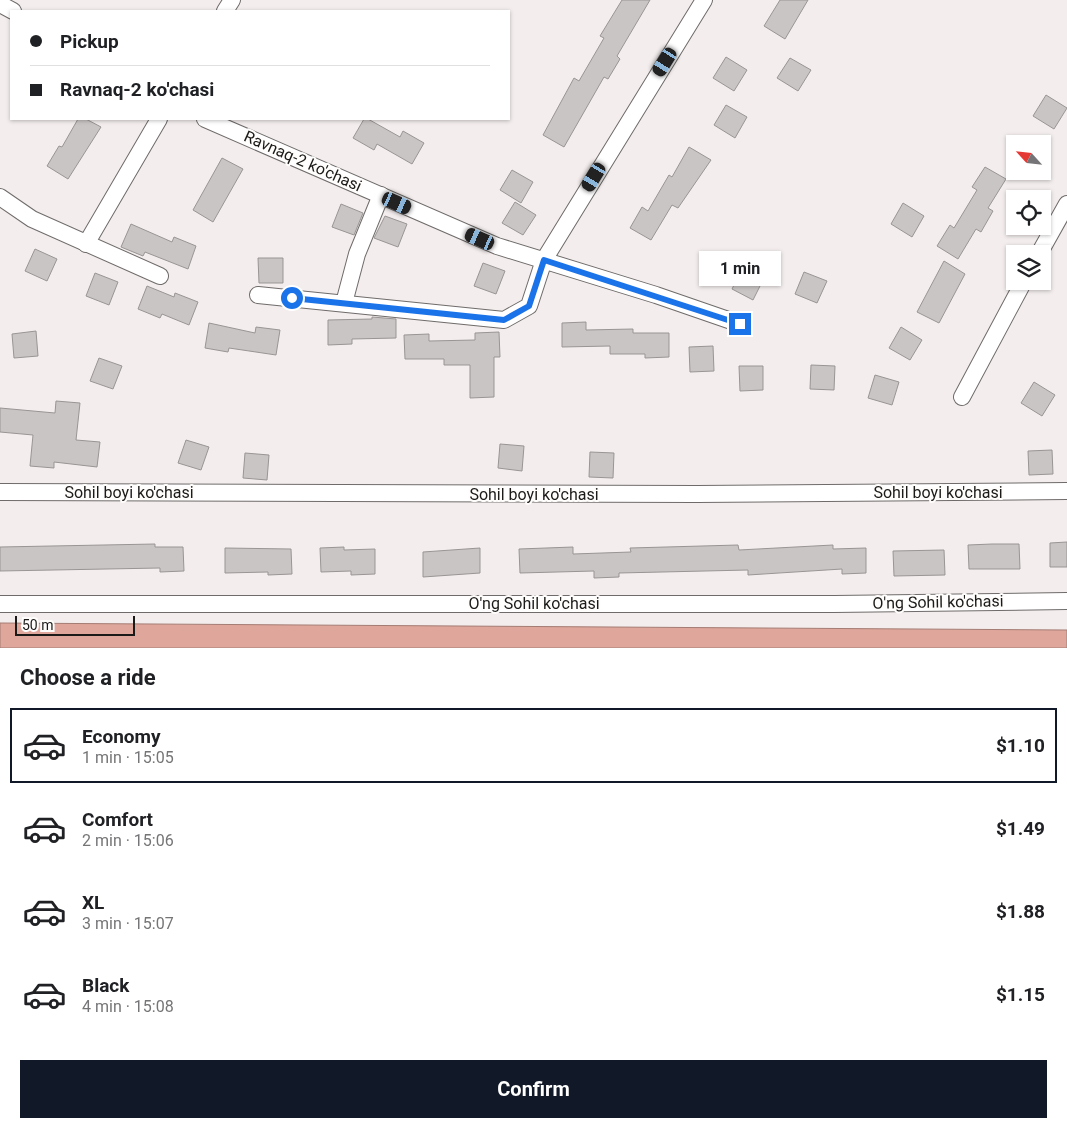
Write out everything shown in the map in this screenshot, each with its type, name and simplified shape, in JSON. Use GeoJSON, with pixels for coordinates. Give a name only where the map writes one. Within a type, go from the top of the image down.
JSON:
{"type":"FeatureCollection","features":[{"type":"Feature","properties":{"kind":"street"},"geometry":{"type":"LineString","coordinates":[[258,295],[504,320],[529,306],[544,260],[704,0]]}},
{"type":"Feature","properties":{"kind":"street"},"geometry":{"type":"LineString","coordinates":[[0,4],[11,10]]}},
{"type":"Feature","properties":{"kind":"street"},"geometry":{"type":"LineString","coordinates":[[86,244],[158,120]]}},
{"type":"Feature","properties":{"kind":"street","name":"Ravnaq-2 ko'chasi"},"geometry":{"type":"LineString","coordinates":[[207,120],[497,246],[740,324]]}},
{"type":"Feature","properties":{"kind":"street"},"geometry":{"type":"LineString","coordinates":[[344,303],[356,254],[381,196]]}},
{"type":"Feature","properties":{"kind":"street"},"geometry":{"type":"LineString","coordinates":[[0,197],[32,219],[160,276]]}},
{"type":"Feature","properties":{"kind":"street"},"geometry":{"type":"LineString","coordinates":[[1044,245],[1067,204]]}},
{"type":"Feature","properties":{"kind":"street"},"geometry":{"type":"LineString","coordinates":[[962,397],[1019,290]]}},
{"type":"Feature","properties":{"kind":"street","name":"Sohil boyi ko'chasi"},"geometry":{"type":"LineString","coordinates":[[0,492],[696,494],[1067,492]]}},
{"type":"Feature","properties":{"kind":"street","name":"O'ng Sohil ko'chasi"},"geometry":{"type":"LineString","coordinates":[[0,604],[834,604],[1067,601]]}},
{"type":"Feature","properties":{"kind":"shaded area"},"geometry":{"type":"Polygon","coordinates":[[[0,623],[1067,630],[1067,648],[0,648],[0,623]]]}},
{"type":"Feature","properties":{"kind":"building"},"geometry":{"type":"Polygon","coordinates":[[[622,0],[650,0],[617,56],[620,59],[608,79],[604,77],[564,147],[543,135],[574,78],[579,81],[604,38],[600,36],[622,0]]]}},
{"type":"Feature","properties":{"kind":"building"},"geometry":{"type":"Polygon","coordinates":[[[780,0],[808,0],[785,39],[764,26],[780,0]]]}},
{"type":"Feature","properties":{"kind":"building"},"geometry":{"type":"Polygon","coordinates":[[[726,57],[747,70],[734,91],[713,78],[726,57]]]}},
{"type":"Feature","properties":{"kind":"building"},"geometry":{"type":"Polygon","coordinates":[[[790,58],[811,70],[798,91],[777,78],[790,58]]]}},
{"type":"Feature","properties":{"kind":"building"},"geometry":{"type":"Polygon","coordinates":[[[1046,95],[1067,108],[1054,129],[1033,116],[1046,95]]]}},
{"type":"Feature","properties":{"kind":"building"},"geometry":{"type":"Polygon","coordinates":[[[726,105],[747,117],[735,138],[714,125],[726,105]]]}},
{"type":"Feature","properties":{"kind":"building"},"geometry":{"type":"Polygon","coordinates":[[[77,120],[88,120],[101,127],[68,179],[47,166],[59,146],[62,147],[77,120]]]}},
{"type":"Feature","properties":{"kind":"building"},"geometry":{"type":"Polygon","coordinates":[[[363,120],[370,120],[400,137],[403,131],[424,143],[412,164],[377,144],[374,150],[353,138],[363,120]]]}},
{"type":"Feature","properties":{"kind":"building"},"geometry":{"type":"Polygon","coordinates":[[[689,147],[711,160],[678,208],[672,205],[651,240],[630,228],[642,207],[648,211],[669,175],[672,177],[689,147]]]}},
{"type":"Feature","properties":{"kind":"building"},"geometry":{"type":"Polygon","coordinates":[[[222,158],[243,169],[213,222],[193,210],[222,158]]]}},
{"type":"Feature","properties":{"kind":"building"},"geometry":{"type":"Polygon","coordinates":[[[985,167],[1006,179],[988,208],[993,211],[981,232],[976,229],[958,259],[937,246],[950,225],[954,228],[977,190],[972,187],[985,167]]]}},
{"type":"Feature","properties":{"kind":"building"},"geometry":{"type":"Polygon","coordinates":[[[512,170],[533,182],[521,203],[500,190],[512,170]]]}},
{"type":"Feature","properties":{"kind":"building"},"geometry":{"type":"Polygon","coordinates":[[[515,202],[536,215],[523,235],[502,223],[515,202]]]}},
{"type":"Feature","properties":{"kind":"building"},"geometry":{"type":"Polygon","coordinates":[[[903,203],[924,216],[912,237],[891,224],[903,203]]]}},
{"type":"Feature","properties":{"kind":"building"},"geometry":{"type":"Polygon","coordinates":[[[341,204],[363,213],[354,235],[332,227],[341,204]]]}},
{"type":"Feature","properties":{"kind":"building"},"geometry":{"type":"Polygon","coordinates":[[[385,216],[407,224],[398,247],[374,238],[385,216]]]}},
{"type":"Feature","properties":{"kind":"building"},"geometry":{"type":"Polygon","coordinates":[[[131,224],[172,242],[174,237],[196,246],[188,269],[145,252],[143,256],[121,247],[131,224]]]}},
{"type":"Feature","properties":{"kind":"building"},"geometry":{"type":"Polygon","coordinates":[[[35,249],[57,259],[47,281],[25,271],[35,249]]]}},
{"type":"Feature","properties":{"kind":"building"},"geometry":{"type":"Polygon","coordinates":[[[258,258],[283,258],[283,283],[259,283],[258,258]]]}},
{"type":"Feature","properties":{"kind":"building"},"geometry":{"type":"Polygon","coordinates":[[[944,261],[965,274],[939,323],[917,312],[944,261]]]}},
{"type":"Feature","properties":{"kind":"building"},"geometry":{"type":"Polygon","coordinates":[[[483,263],[505,271],[496,294],[474,286],[483,263]]]}},
{"type":"Feature","properties":{"kind":"building"},"geometry":{"type":"Polygon","coordinates":[[[743,267],[764,278],[753,300],[732,289],[743,267]]]}},
{"type":"Feature","properties":{"kind":"building"},"geometry":{"type":"Polygon","coordinates":[[[804,272],[827,281],[817,303],[795,294],[804,272]]]}},
{"type":"Feature","properties":{"kind":"building"},"geometry":{"type":"Polygon","coordinates":[[[95,273],[118,282],[109,305],[86,296],[95,273]]]}},
{"type":"Feature","properties":{"kind":"building"},"geometry":{"type":"Polygon","coordinates":[[[147,286],[174,297],[175,293],[198,302],[189,325],[162,314],[160,318],[138,309],[147,286]]]}},
{"type":"Feature","properties":{"kind":"building"},"geometry":{"type":"Polygon","coordinates":[[[372,317],[396,319],[396,338],[352,339],[352,344],[328,345],[328,320],[372,319],[372,317]]]}},
{"type":"Feature","properties":{"kind":"building"},"geometry":{"type":"Polygon","coordinates":[[[586,322],[586,330],[633,329],[633,333],[669,333],[669,357],[645,358],[645,354],[610,354],[610,346],[562,347],[562,323],[586,322]]]}},
{"type":"Feature","properties":{"kind":"building"},"geometry":{"type":"Polygon","coordinates":[[[209,323],[255,333],[256,327],[280,330],[276,355],[229,348],[228,352],[205,348],[209,323]]]}},
{"type":"Feature","properties":{"kind":"building"},"geometry":{"type":"Polygon","coordinates":[[[901,327],[922,340],[910,360],[889,348],[901,327]]]}},
{"type":"Feature","properties":{"kind":"building"},"geometry":{"type":"Polygon","coordinates":[[[36,331],[38,356],[14,358],[12,334],[36,331]]]}},
{"type":"Feature","properties":{"kind":"building"},"geometry":{"type":"Polygon","coordinates":[[[499,332],[500,357],[494,357],[494,397],[470,398],[470,365],[444,365],[444,359],[405,359],[404,335],[429,334],[429,341],[475,340],[475,333],[499,332]]]}},
{"type":"Feature","properties":{"kind":"building"},"geometry":{"type":"Polygon","coordinates":[[[713,346],[714,371],[690,372],[689,347],[713,346]]]}},
{"type":"Feature","properties":{"kind":"building"},"geometry":{"type":"Polygon","coordinates":[[[99,358],[122,366],[113,389],[90,381],[99,358]]]}},
{"type":"Feature","properties":{"kind":"building"},"geometry":{"type":"Polygon","coordinates":[[[811,365],[835,366],[834,390],[810,389],[811,365]]]}},
{"type":"Feature","properties":{"kind":"building"},"geometry":{"type":"Polygon","coordinates":[[[739,366],[763,366],[763,390],[740,391],[739,366]]]}},
{"type":"Feature","properties":{"kind":"building"},"geometry":{"type":"Polygon","coordinates":[[[875,375],[899,382],[892,405],[868,398],[875,375]]]}},
{"type":"Feature","properties":{"kind":"building"},"geometry":{"type":"Polygon","coordinates":[[[1034,382],[1055,395],[1042,416],[1021,403],[1034,382]]]}},
{"type":"Feature","properties":{"kind":"building"},"geometry":{"type":"Polygon","coordinates":[[[56,401],[80,403],[76,440],[100,442],[97,467],[54,462],[54,468],[30,466],[33,435],[0,432],[0,408],[55,413],[56,401]]]}},
{"type":"Feature","properties":{"kind":"building"},"geometry":{"type":"Polygon","coordinates":[[[186,440],[209,447],[201,470],[178,463],[186,440]]]}},
{"type":"Feature","properties":{"kind":"building"},"geometry":{"type":"Polygon","coordinates":[[[500,444],[524,446],[522,471],[498,468],[500,444]]]}},
{"type":"Feature","properties":{"kind":"building"},"geometry":{"type":"Polygon","coordinates":[[[1052,450],[1053,474],[1029,475],[1028,451],[1052,450]]]}},
{"type":"Feature","properties":{"kind":"building"},"geometry":{"type":"Polygon","coordinates":[[[590,452],[614,453],[613,478],[589,477],[590,452]]]}},
{"type":"Feature","properties":{"kind":"building"},"geometry":{"type":"Polygon","coordinates":[[[245,453],[269,455],[267,480],[243,478],[245,453]]]}},
{"type":"Feature","properties":{"kind":"building"},"geometry":{"type":"Polygon","coordinates":[[[1067,542],[1067,567],[1050,567],[1050,543],[1067,542]]]}},
{"type":"Feature","properties":{"kind":"building"},"geometry":{"type":"Polygon","coordinates":[[[155,544],[155,547],[183,547],[184,571],[160,572],[160,568],[0,571],[0,547],[155,544]]]}},
{"type":"Feature","properties":{"kind":"building"},"geometry":{"type":"Polygon","coordinates":[[[1019,544],[1020,569],[969,569],[968,545],[1019,544]]]}},
{"type":"Feature","properties":{"kind":"building"},"geometry":{"type":"Polygon","coordinates":[[[738,545],[739,550],[833,545],[833,549],[866,548],[866,573],[842,574],[842,569],[748,575],[748,570],[619,573],[619,577],[594,578],[594,571],[520,573],[519,549],[573,547],[573,554],[631,552],[630,548],[738,545]]]}},
{"type":"Feature","properties":{"kind":"building"},"geometry":{"type":"Polygon","coordinates":[[[344,547],[344,550],[375,549],[375,574],[351,575],[351,571],[321,572],[320,548],[344,547]]]}},
{"type":"Feature","properties":{"kind":"building"},"geometry":{"type":"Polygon","coordinates":[[[225,548],[291,549],[292,574],[268,575],[268,572],[225,573],[225,548]]]}},
{"type":"Feature","properties":{"kind":"building"},"geometry":{"type":"Polygon","coordinates":[[[480,548],[480,573],[423,577],[423,552],[480,548]]]}},
{"type":"Feature","properties":{"kind":"building"},"geometry":{"type":"Polygon","coordinates":[[[944,550],[945,575],[894,576],[893,551],[944,550]]]}},
{"type":"Feature","properties":{"kind":"route"},"geometry":{"type":"LineString","coordinates":[[292,298],[504,320],[529,306],[544,260],[740,324]]}}]}
